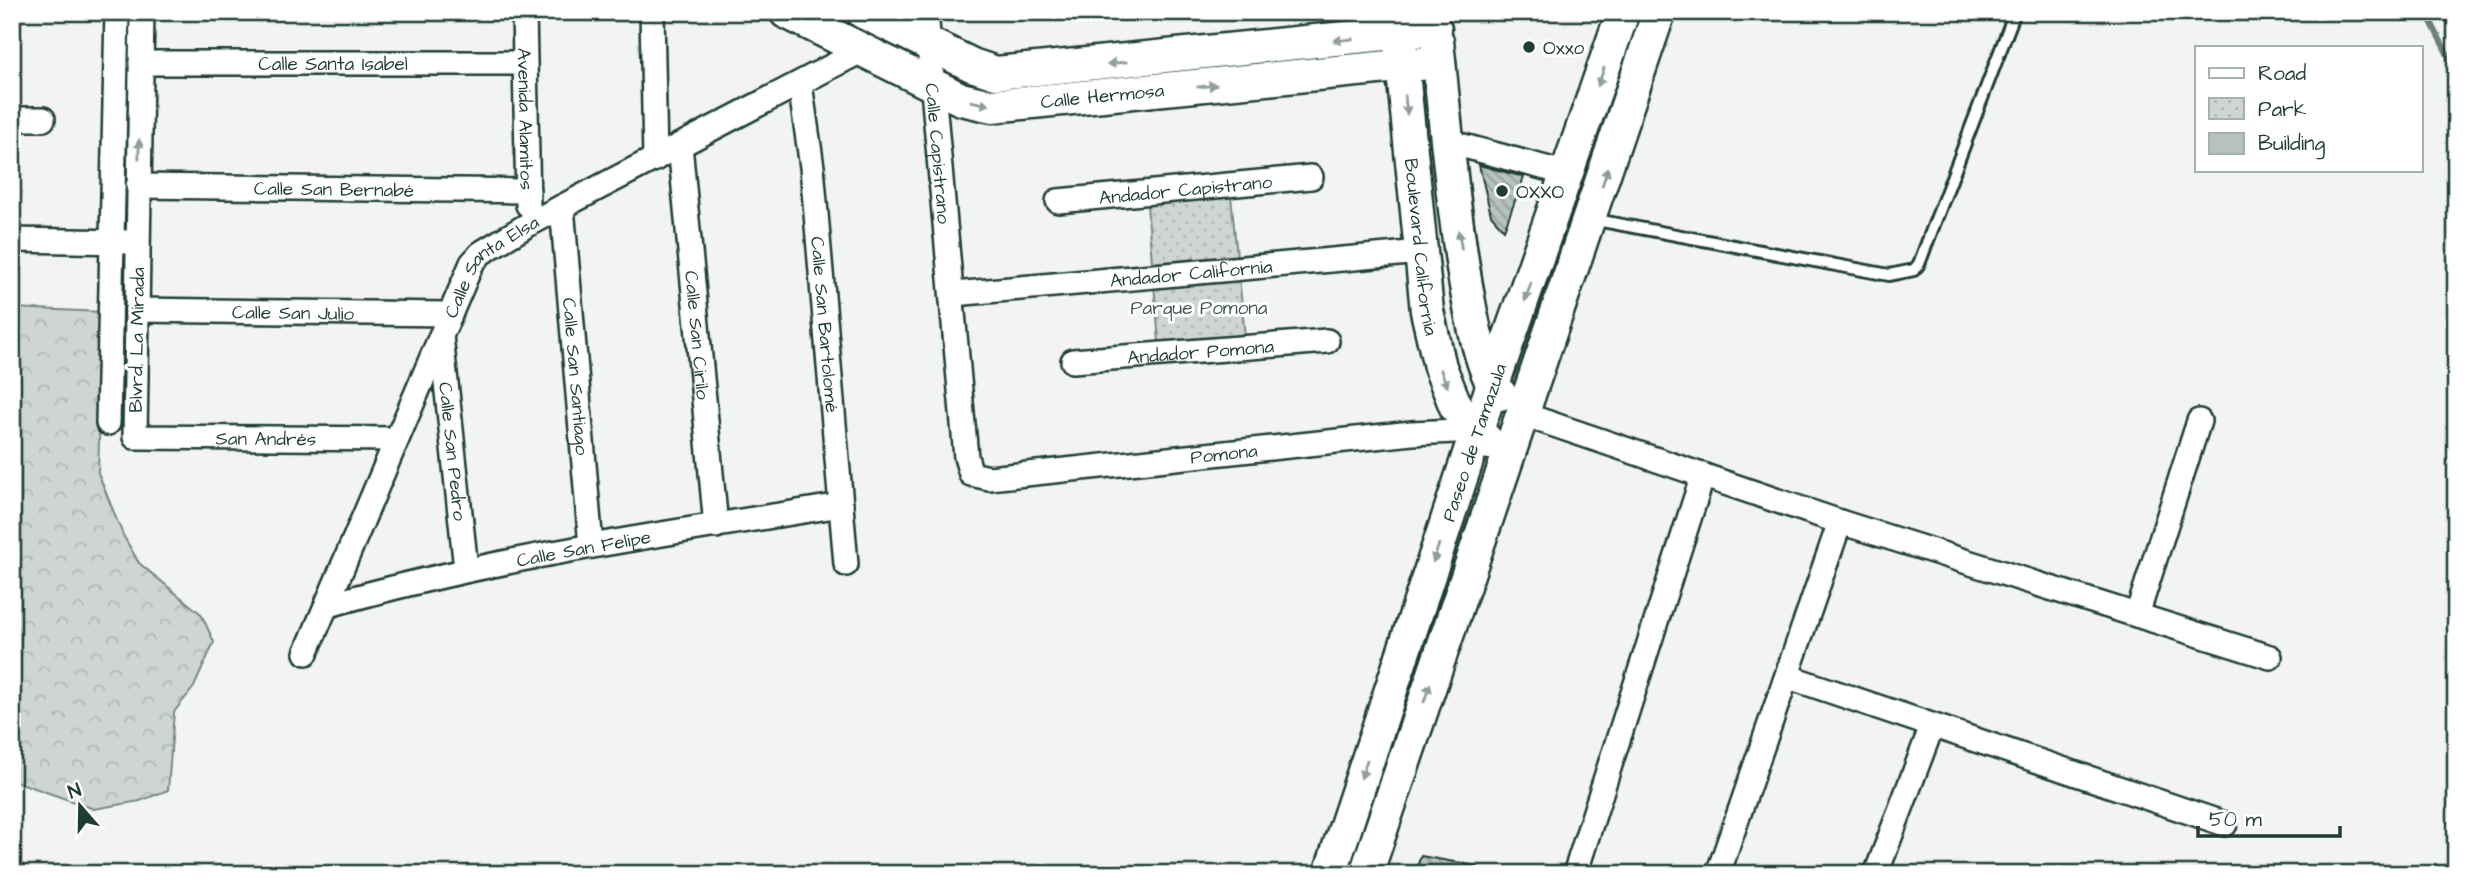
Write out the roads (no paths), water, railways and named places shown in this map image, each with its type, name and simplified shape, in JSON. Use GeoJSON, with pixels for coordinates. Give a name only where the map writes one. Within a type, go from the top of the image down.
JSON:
{"type":"FeatureCollection","features":[{"type":"Feature","properties":{"kind":"street","name":"Blvrd. La Mirada"},"geometry":{"type":"LineString","coordinates":[[108,423],[117,12]]}},
{"type":"Feature","properties":{"kind":"street","name":"Blvrd. La Mirada"},"geometry":{"type":"LineString","coordinates":[[135,437],[142,12]]}},
{"type":"Feature","properties":{"kind":"street","name":"Avenida Alamitos"},"geometry":{"type":"LineString","coordinates":[[524,12],[529,225]]}},
{"type":"Feature","properties":{"kind":"street"},"geometry":{"type":"LineString","coordinates":[[652,12],[655,159]]}},
{"type":"Feature","properties":{"kind":"street","name":"Calle Hermosa"},"geometry":{"type":"LineString","coordinates":[[786,12],[935,88],[961,99],[992,106],[1439,62]]}},
{"type":"Feature","properties":{"kind":"street","name":"Calle Hermosa"},"geometry":{"type":"LineString","coordinates":[[863,12],[972,65],[996,72],[1021,72],[1398,23],[1435,21]]}},
{"type":"Feature","properties":{"kind":"street","name":"Calle Capistrano"},"geometry":{"type":"LineString","coordinates":[[926,12],[954,293],[966,457],[971,474]]}},
{"type":"Feature","properties":{"kind":"street","name":"Paseo de Tamazula"},"geometry":{"type":"LineString","coordinates":[[1330,874],[1477,430],[1623,12]]}},
{"type":"Feature","properties":{"kind":"street","name":"Paseo de Tamazula"},"geometry":{"type":"LineString","coordinates":[[1366,874],[1504,460],[1591,219],[1660,12]]}},
{"type":"Feature","properties":{"kind":"street","name":"Boulevard California"},"geometry":{"type":"LineString","coordinates":[[1435,21],[1456,215],[1478,345],[1493,388],[1521,414]]}},
{"type":"Feature","properties":{"kind":"street","name":"Boulevard California"},"geometry":{"type":"LineString","coordinates":[[1398,23],[1427,311],[1440,367],[1456,407],[1504,460]]}},
{"type":"Feature","properties":{"kind":"street","name":"Calle Santa Elsa"},"geometry":{"type":"LineString","coordinates":[[306,653],[329,605],[444,323],[472,263],[481,253],[562,207],[861,51]]}},
{"type":"Feature","properties":{"kind":"street","name":"Calle Santa Isabel"},"geometry":{"type":"LineString","coordinates":[[141,63],[524,63]]}},
{"type":"Feature","properties":{"kind":"street","name":"Calle San Bartolomé"},"geometry":{"type":"LineString","coordinates":[[800,84],[812,167],[846,564]]}},
{"type":"Feature","properties":{"kind":"street"},"geometry":{"type":"LineString","coordinates":[[12,120],[43,120]]}},
{"type":"Feature","properties":{"kind":"street"},"geometry":{"type":"LineString","coordinates":[[1449,142],[1568,174]]}},
{"type":"Feature","properties":{"kind":"street","name":"Calle San Cirilo"},"geometry":{"type":"LineString","coordinates":[[680,145],[716,526]]}},
{"type":"Feature","properties":{"kind":"street","name":"Andador Capistrano"},"geometry":{"type":"LineString","coordinates":[[1059,201],[1311,177]]}},
{"type":"Feature","properties":{"kind":"street","name":"Calle San Bernabé"},"geometry":{"type":"LineString","coordinates":[[138,186],[528,191]]}},
{"type":"Feature","properties":{"kind":"street","name":"Calle San Santiago"},"geometry":{"type":"LineString","coordinates":[[562,207],[591,546]]}},
{"type":"Feature","properties":{"kind":"street"},"geometry":{"type":"LineString","coordinates":[[12,240],[138,242]]}},
{"type":"Feature","properties":{"kind":"street","name":"Andador California"},"geometry":{"type":"LineString","coordinates":[[954,293],[1064,286],[1421,252]]}},
{"type":"Feature","properties":{"kind":"street","name":"Calle San Julio"},"geometry":{"type":"LineString","coordinates":[[137,310],[444,323]]}},
{"type":"Feature","properties":{"kind":"street","name":"Calle San Pedro"},"geometry":{"type":"LineString","coordinates":[[444,323],[466,569]]}},
{"type":"Feature","properties":{"kind":"street","name":"Andador Pomona"},"geometry":{"type":"LineString","coordinates":[[1073,361],[1327,341]]}},
{"type":"Feature","properties":{"kind":"street"},"geometry":{"type":"LineString","coordinates":[[1521,414],[1840,522],[2270,657]]}},
{"type":"Feature","properties":{"kind":"street"},"geometry":{"type":"LineString","coordinates":[[2137,615],[2199,421]]}},
{"type":"Feature","properties":{"kind":"street","name":"Pomona"},"geometry":{"type":"LineString","coordinates":[[971,474],[989,478],[1412,433],[1477,430]]}},
{"type":"Feature","properties":{"kind":"street","name":"San Andrés"},"geometry":{"type":"LineString","coordinates":[[135,437],[397,439]]}},
{"type":"Feature","properties":{"kind":"street"},"geometry":{"type":"LineString","coordinates":[[1575,874],[1703,475]]}},
{"type":"Feature","properties":{"kind":"street","name":"Calle San Felipe"},"geometry":{"type":"LineString","coordinates":[[329,605],[466,569],[841,505]]}},
{"type":"Feature","properties":{"kind":"street"},"geometry":{"type":"LineString","coordinates":[[1718,874],[1840,522]]}},
{"type":"Feature","properties":{"kind":"street"},"geometry":{"type":"LineString","coordinates":[[1788,677],[2225,824]]}},
{"type":"Feature","properties":{"kind":"street"},"geometry":{"type":"LineString","coordinates":[[1876,874],[1933,726]]}},
{"type":"Feature","properties":{"kind":"lane"},"geometry":{"type":"LineString","coordinates":[[1591,219],[1889,275],[1914,271],[1919,264],[2015,12]]}},
{"type":"Feature","properties":{"kind":"waterway"},"geometry":{"type":"LineString","coordinates":[[2426,12],[2456,71]]}},
{"type":"Feature","properties":{"kind":"place","name":"Oxxo"},"geometry":{"type":"Point","coordinates":[1529,47]}},
{"type":"Feature","properties":{"kind":"place","name":"OXXO"},"geometry":{"type":"Point","coordinates":[1502,191]}},
{"type":"Feature","properties":{"kind":"park label","name":"Parque Pomona"},"geometry":{"type":"Point","coordinates":[1199,307]}}]}
